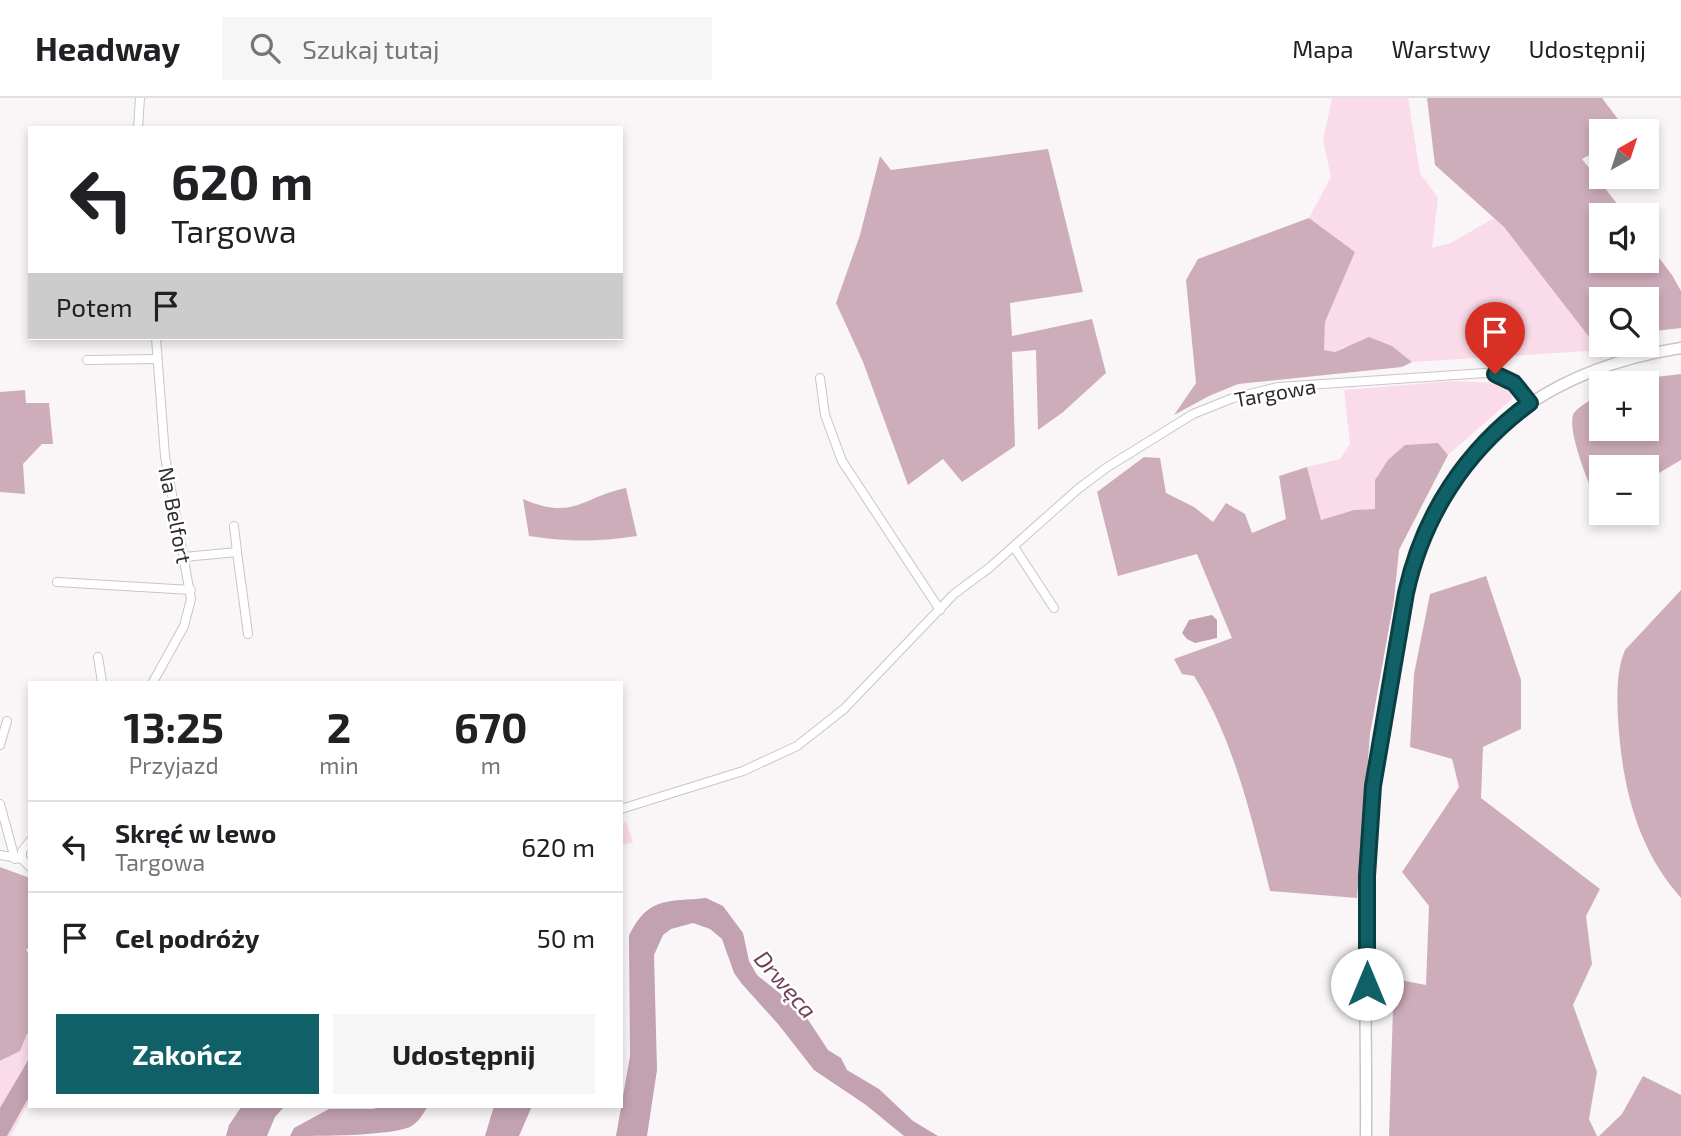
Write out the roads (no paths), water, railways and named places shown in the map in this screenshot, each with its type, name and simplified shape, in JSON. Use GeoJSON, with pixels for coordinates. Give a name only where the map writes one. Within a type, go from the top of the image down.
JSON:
{"type":"FeatureCollection","features":[{"type":"Feature","properties":{"kind":"main road"},"geometry":{"type":"LineString","coordinates":[[1366,1136],[1367,876],[1370,823],[1378,752],[1409,577],[1429,523],[1460,471],[1482,444],[1530,403],[1597,368],[1638,356],[1681,348]]}},
{"type":"Feature","properties":{"kind":"street"},"geometry":{"type":"LineString","coordinates":[[138,126],[140,98]]}},
{"type":"Feature","properties":{"kind":"street","name":"Na Belfort"},"geometry":{"type":"LineString","coordinates":[[154,681],[184,626],[190,607],[191,590],[165,456],[156,340]]}},
{"type":"Feature","properties":{"kind":"street"},"geometry":{"type":"LineString","coordinates":[[87,360],[157,359]]}},
{"type":"Feature","properties":{"kind":"street","name":"Targowa"},"geometry":{"type":"LineString","coordinates":[[623,809],[763,763],[797,746],[844,709],[954,594],[1014,547],[1106,468],[1193,414],[1233,398],[1289,386],[1485,373],[1506,378],[1514,383],[1530,403]]}},
{"type":"Feature","properties":{"kind":"street"},"geometry":{"type":"LineString","coordinates":[[820,378],[825,415],[842,461],[940,610]]}},
{"type":"Feature","properties":{"kind":"street"},"geometry":{"type":"LineString","coordinates":[[234,526],[248,634]]}},
{"type":"Feature","properties":{"kind":"street"},"geometry":{"type":"LineString","coordinates":[[1014,547],[1054,608]]}},
{"type":"Feature","properties":{"kind":"street"},"geometry":{"type":"LineString","coordinates":[[184,557],[237,552]]}},
{"type":"Feature","properties":{"kind":"street"},"geometry":{"type":"LineString","coordinates":[[57,582],[191,590]]}},
{"type":"Feature","properties":{"kind":"street"},"geometry":{"type":"LineString","coordinates":[[98,657],[102,681]]}},
{"type":"Feature","properties":{"kind":"street"},"geometry":{"type":"LineString","coordinates":[[0,745],[7,721]]}},
{"type":"Feature","properties":{"kind":"street"},"geometry":{"type":"LineString","coordinates":[[0,804],[18,859]]}},
{"type":"Feature","properties":{"kind":"street"},"geometry":{"type":"LineString","coordinates":[[18,859],[28,844]]}},
{"type":"Feature","properties":{"kind":"street"},"geometry":{"type":"LineString","coordinates":[[0,855],[18,859],[28,866]]}},
{"type":"Feature","properties":{"kind":"water label","name":"Drwęca"},"geometry":{"type":"Point","coordinates":[786,984]}}]}
